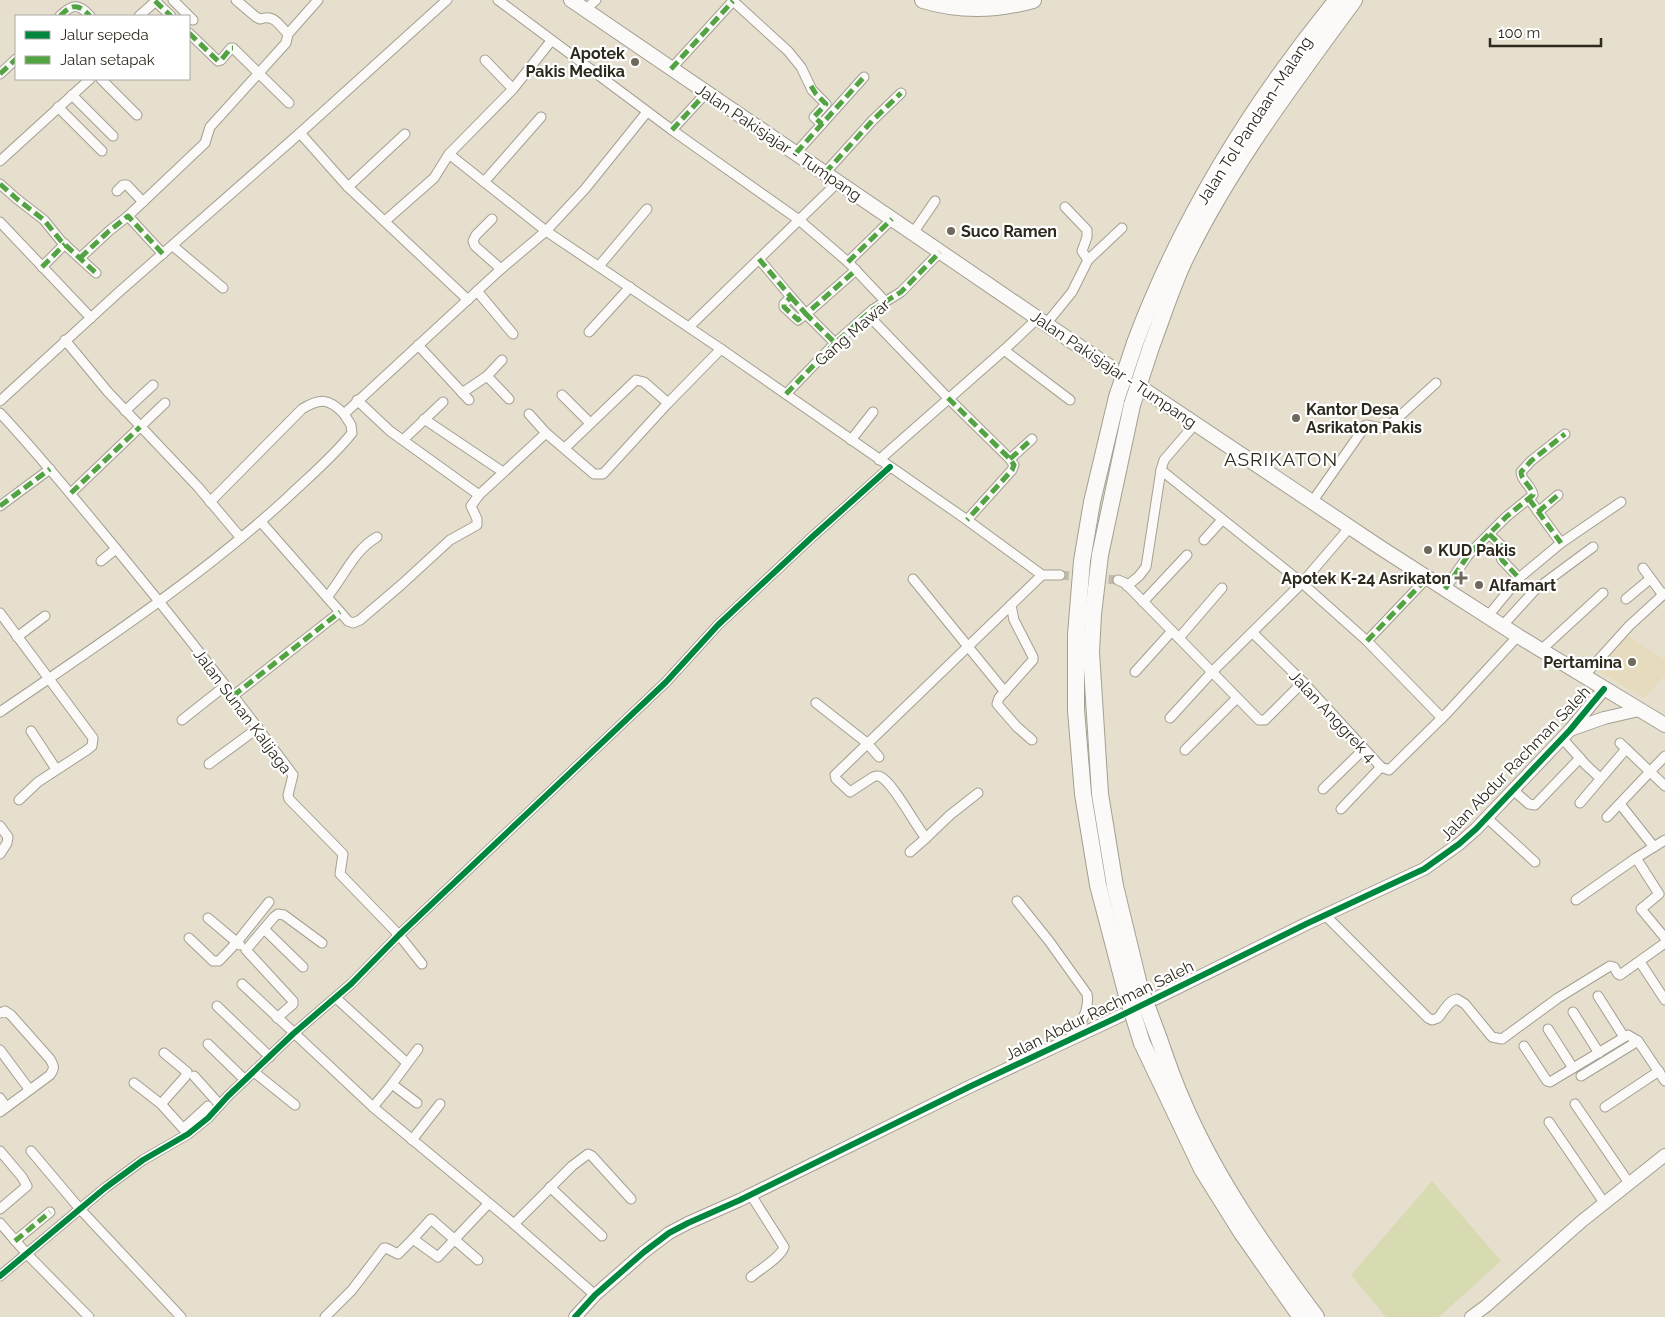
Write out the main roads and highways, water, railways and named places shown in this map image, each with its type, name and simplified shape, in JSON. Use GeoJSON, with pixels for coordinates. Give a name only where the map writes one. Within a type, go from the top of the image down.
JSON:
{"type":"FeatureCollection","features":[{"type":"Feature","properties":{"kind":"highway"},"geometry":{"type":"LineString","coordinates":[[923,0],[941,6],[989,8],[1033,0]]}},
{"type":"Feature","properties":{"kind":"highway"},"geometry":{"type":"LineString","coordinates":[[1318,22],[1329,0]]}},
{"type":"Feature","properties":{"kind":"highway","name":"Jalan Tol Pandaan–Malang"},"geometry":{"type":"LineString","coordinates":[[1301,1317],[1242,1233],[1202,1168],[1142,1043],[1100,794],[1091,652],[1093,614],[1100,555],[1132,405],[1143,344],[1146,314],[1196,206],[1230,150],[1296,51],[1337,0]]}},
{"type":"Feature","properties":{"kind":"highway","name":"Jalan Tol Pandaan–Malang"},"geometry":{"type":"LineString","coordinates":[[1316,1317],[1250,1225],[1212,1160],[1182,1100],[1159,1039],[1133,989],[1096,876],[1083,794],[1076,710],[1076,635],[1082,561],[1092,502],[1116,397],[1183,262],[1223,188],[1244,153],[1354,0]]}},
{"type":"Feature","properties":{"kind":"main road","name":"Jalan Pakisjajar - Tumpang"},"geometry":{"type":"LineString","coordinates":[[571,0],[940,252],[1312,502],[1518,636],[1665,725]]}},
{"type":"Feature","properties":{"kind":"tunnel"},"geometry":{"type":"LineString","coordinates":[[1060,575],[1082,577]]}},
{"type":"Feature","properties":{"kind":"tunnel"},"geometry":{"type":"LineString","coordinates":[[1095,578],[1118,580]]}},
{"type":"Feature","properties":{"kind":"place","name":"Apotek Pakis Medika"},"geometry":{"type":"Point","coordinates":[635,62]}},
{"type":"Feature","properties":{"kind":"place","name":"Suco Ramen"},"geometry":{"type":"Point","coordinates":[951,231]}},
{"type":"Feature","properties":{"kind":"place","name":"Kantor Desa Asrikaton Pakis"},"geometry":{"type":"Point","coordinates":[1296,418]}},
{"type":"Feature","properties":{"kind":"place","name":"KUD Pakis"},"geometry":{"type":"Point","coordinates":[1428,550]}},
{"type":"Feature","properties":{"kind":"place","name":"Apotek K-24 Asrikaton"},"geometry":{"type":"Point","coordinates":[1461,578]}},
{"type":"Feature","properties":{"kind":"place","name":"Alfamart"},"geometry":{"type":"Point","coordinates":[1479,585]}},
{"type":"Feature","properties":{"kind":"place","name":"Pertamina"},"geometry":{"type":"Point","coordinates":[1632,662]}},
{"type":"Feature","properties":{"kind":"district","name":"ASRIKATON"},"geometry":{"type":"Point","coordinates":[1281,459]}}]}
